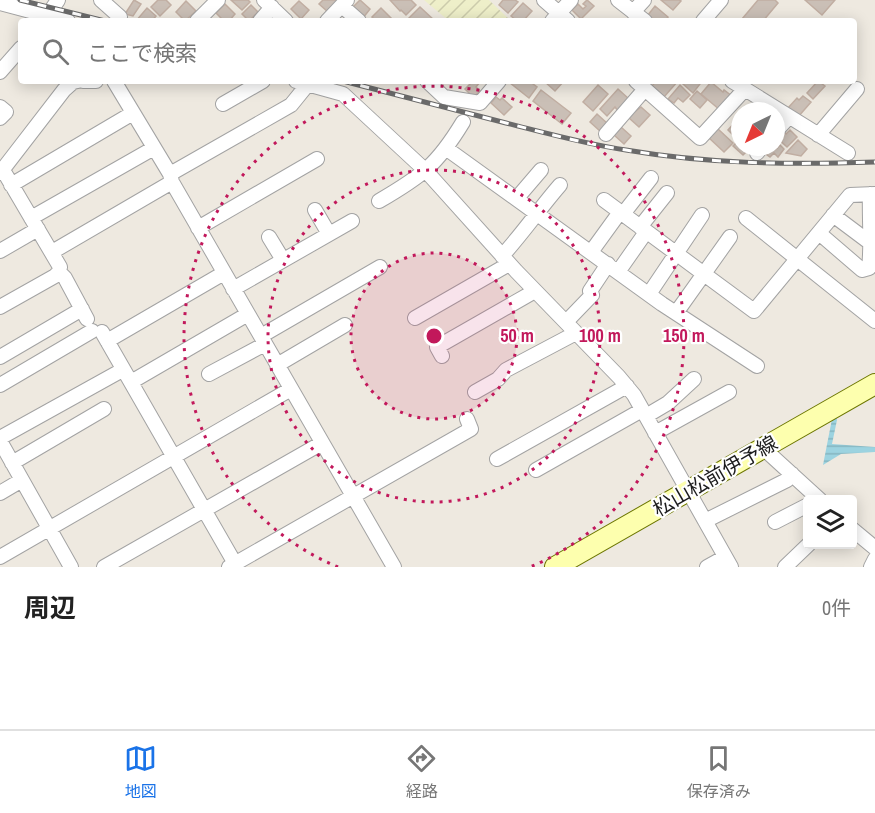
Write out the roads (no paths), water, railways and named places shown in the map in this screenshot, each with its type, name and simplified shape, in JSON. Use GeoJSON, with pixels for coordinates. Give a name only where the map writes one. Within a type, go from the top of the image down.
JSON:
{"type":"FeatureCollection","features":[{"type":"Feature","properties":{"kind":"main road","name":"松山松前伊予線"},"geometry":{"type":"LineString","coordinates":[[555,567],[875,384]]}},
{"type":"Feature","properties":{"kind":"street"},"geometry":{"type":"LineString","coordinates":[[101,0],[120,17]]}},
{"type":"Feature","properties":{"kind":"street"},"geometry":{"type":"LineString","coordinates":[[200,18],[218,0]]}},
{"type":"Feature","properties":{"kind":"street"},"geometry":{"type":"LineString","coordinates":[[544,0],[560,18],[571,0]]}},
{"type":"Feature","properties":{"kind":"street"},"geometry":{"type":"LineString","coordinates":[[618,0],[641,18]]}},
{"type":"Feature","properties":{"kind":"street"},"geometry":{"type":"LineString","coordinates":[[633,12],[644,0]]}},
{"type":"Feature","properties":{"kind":"street"},"geometry":{"type":"LineString","coordinates":[[706,18],[721,0]]}},
{"type":"Feature","properties":{"kind":"street"},"geometry":{"type":"LineString","coordinates":[[0,3],[46,18],[54,1]]}},
{"type":"Feature","properties":{"kind":"street"},"geometry":{"type":"LineString","coordinates":[[330,18],[345,2],[357,18]]}},
{"type":"Feature","properties":{"kind":"street"},"geometry":{"type":"LineString","coordinates":[[261,18],[268,4],[283,18]]}},
{"type":"Feature","properties":{"kind":"street"},"geometry":{"type":"LineString","coordinates":[[0,72],[18,51]]}},
{"type":"Feature","properties":{"kind":"street"},"geometry":{"type":"LineString","coordinates":[[71,84],[1,172],[12,185],[52,252],[60,267],[59,272],[130,382],[204,510],[233,566],[471,429],[467,419]]}},
{"type":"Feature","properties":{"kind":"street"},"geometry":{"type":"LineString","coordinates":[[116,84],[394,567]]}},
{"type":"Feature","properties":{"kind":"street"},"geometry":{"type":"LineString","coordinates":[[223,104],[258,84]]}},
{"type":"Feature","properties":{"kind":"street"},"geometry":{"type":"LineString","coordinates":[[52,252],[291,105],[302,84]]}},
{"type":"Feature","properties":{"kind":"street"},"geometry":{"type":"LineString","coordinates":[[306,84],[344,94],[426,171],[506,260],[627,386],[728,562],[707,567]]}},
{"type":"Feature","properties":{"kind":"street"},"geometry":{"type":"LineString","coordinates":[[430,84],[444,97],[480,102],[496,84]]}},
{"type":"Feature","properties":{"kind":"street"},"geometry":{"type":"LineString","coordinates":[[737,84],[848,153]]}},
{"type":"Feature","properties":{"kind":"street"},"geometry":{"type":"LineString","coordinates":[[606,134],[640,85],[700,138],[745,89]]}},
{"type":"Feature","properties":{"kind":"street"},"geometry":{"type":"LineString","coordinates":[[818,135],[857,89]]}},
{"type":"Feature","properties":{"kind":"street"},"geometry":{"type":"LineString","coordinates":[[0,107],[6,112],[0,118]]}},
{"type":"Feature","properties":{"kind":"street"},"geometry":{"type":"LineString","coordinates":[[12,185],[133,113]]}},
{"type":"Feature","properties":{"kind":"street"},"geometry":{"type":"LineString","coordinates":[[785,121],[789,117]]}},
{"type":"Feature","properties":{"kind":"street"},"geometry":{"type":"LineString","coordinates":[[379,201],[414,181],[426,171],[447,149],[463,122]]}},
{"type":"Feature","properties":{"kind":"street"},"geometry":{"type":"LineString","coordinates":[[0,251],[35,224],[154,148]]}},
{"type":"Feature","properties":{"kind":"street"},"geometry":{"type":"LineString","coordinates":[[447,149],[676,313],[757,366]]}},
{"type":"Feature","properties":{"kind":"street"},"geometry":{"type":"LineString","coordinates":[[198,228],[317,159]]}},
{"type":"Feature","properties":{"kind":"street"},"geometry":{"type":"LineString","coordinates":[[517,198],[541,170]]}},
{"type":"Feature","properties":{"kind":"street"},"geometry":{"type":"LineString","coordinates":[[591,252],[651,178]]}},
{"type":"Feature","properties":{"kind":"street"},"geometry":{"type":"LineString","coordinates":[[416,318],[506,260],[537,213],[560,185]]}},
{"type":"Feature","properties":{"kind":"street"},"geometry":{"type":"LineString","coordinates":[[566,322],[592,295],[590,291],[613,268],[668,193]]}},
{"type":"Feature","properties":{"kind":"street"},"geometry":{"type":"LineString","coordinates":[[604,200],[754,311],[850,195],[872,194],[872,251],[869,268],[862,270],[819,233]]}},
{"type":"Feature","properties":{"kind":"street"},"geometry":{"type":"LineString","coordinates":[[315,210],[329,234]]}},
{"type":"Feature","properties":{"kind":"street"},"geometry":{"type":"LineString","coordinates":[[649,294],[702,215]]}},
{"type":"Feature","properties":{"kind":"street"},"geometry":{"type":"LineString","coordinates":[[833,215],[872,251]]}},
{"type":"Feature","properties":{"kind":"street"},"geometry":{"type":"LineString","coordinates":[[746,218],[875,321]]}},
{"type":"Feature","properties":{"kind":"street"},"geometry":{"type":"LineString","coordinates":[[233,289],[352,220]]}},
{"type":"Feature","properties":{"kind":"street"},"geometry":{"type":"LineString","coordinates":[[269,237],[282,260]]}},
{"type":"Feature","properties":{"kind":"street"},"geometry":{"type":"LineString","coordinates":[[676,313],[730,237]]}},
{"type":"Feature","properties":{"kind":"street"},"geometry":{"type":"LineString","coordinates":[[209,374],[380,267]]}},
{"type":"Feature","properties":{"kind":"street"},"geometry":{"type":"LineString","coordinates":[[0,307],[59,272]]}},
{"type":"Feature","properties":{"kind":"street"},"geometry":{"type":"LineString","coordinates":[[0,357],[94,326],[224,273]]}},
{"type":"Feature","properties":{"kind":"street"},"geometry":{"type":"LineString","coordinates":[[442,356],[437,347],[535,291]]}},
{"type":"Feature","properties":{"kind":"street"},"geometry":{"type":"LineString","coordinates":[[130,382],[248,314]]}},
{"type":"Feature","properties":{"kind":"street"},"geometry":{"type":"LineString","coordinates":[[277,365],[345,325]]}},
{"type":"Feature","properties":{"kind":"street"},"geometry":{"type":"LineString","coordinates":[[0,385],[94,326]]}},
{"type":"Feature","properties":{"kind":"street"},"geometry":{"type":"LineString","coordinates":[[475,392],[498,379],[506,370],[576,333]]}},
{"type":"Feature","properties":{"kind":"street"},"geometry":{"type":"LineString","coordinates":[[71,567],[0,440],[117,373]]}},
{"type":"Feature","properties":{"kind":"street"},"geometry":{"type":"LineString","coordinates":[[536,470],[644,413],[668,403],[694,379]]}},
{"type":"Feature","properties":{"kind":"street"},"geometry":{"type":"LineString","coordinates":[[497,459],[627,386]]}},
{"type":"Feature","properties":{"kind":"street"},"geometry":{"type":"LineString","coordinates":[[0,557],[291,389]]}},
{"type":"Feature","properties":{"kind":"street"},"geometry":{"type":"LineString","coordinates":[[655,433],[729,392]]}},
{"type":"Feature","properties":{"kind":"street"},"geometry":{"type":"LineString","coordinates":[[12,463],[104,409]]}},
{"type":"Feature","properties":{"kind":"street"},"geometry":{"type":"LineString","coordinates":[[104,567],[322,443]]}},
{"type":"Feature","properties":{"kind":"street"},"geometry":{"type":"LineString","coordinates":[[763,448],[792,474],[810,495]]}},
{"type":"Feature","properties":{"kind":"street"},"geometry":{"type":"LineString","coordinates":[[705,521],[787,480],[792,474]]}},
{"type":"Feature","properties":{"kind":"street"},"geometry":{"type":"LineString","coordinates":[[0,493],[22,480]]}},
{"type":"Feature","properties":{"kind":"street"},"geometry":{"type":"LineString","coordinates":[[775,522],[803,506]]}},
{"type":"Feature","properties":{"kind":"street"},"geometry":{"type":"LineString","coordinates":[[857,533],[875,548]]}},
{"type":"Feature","properties":{"kind":"street"},"geometry":{"type":"LineString","coordinates":[[785,567],[804,549]]}},
{"type":"Feature","properties":{"kind":"street"},"geometry":{"type":"LineString","coordinates":[[871,567],[875,559]]}},
{"type":"Feature","properties":{"kind":"water"},"geometry":{"type":"Polygon","coordinates":[[[836,416],[832,444],[875,447],[875,452],[841,454],[823,465],[832,419],[836,416]]]}},
{"type":"Feature","properties":{"kind":"railway"},"geometry":{"type":"LineString","coordinates":[[20,0],[93,18]]}},
{"type":"Feature","properties":{"kind":"railway"},"geometry":{"type":"LineString","coordinates":[[355,84],[566,138],[657,155],[750,162],[875,162]]}}]}
